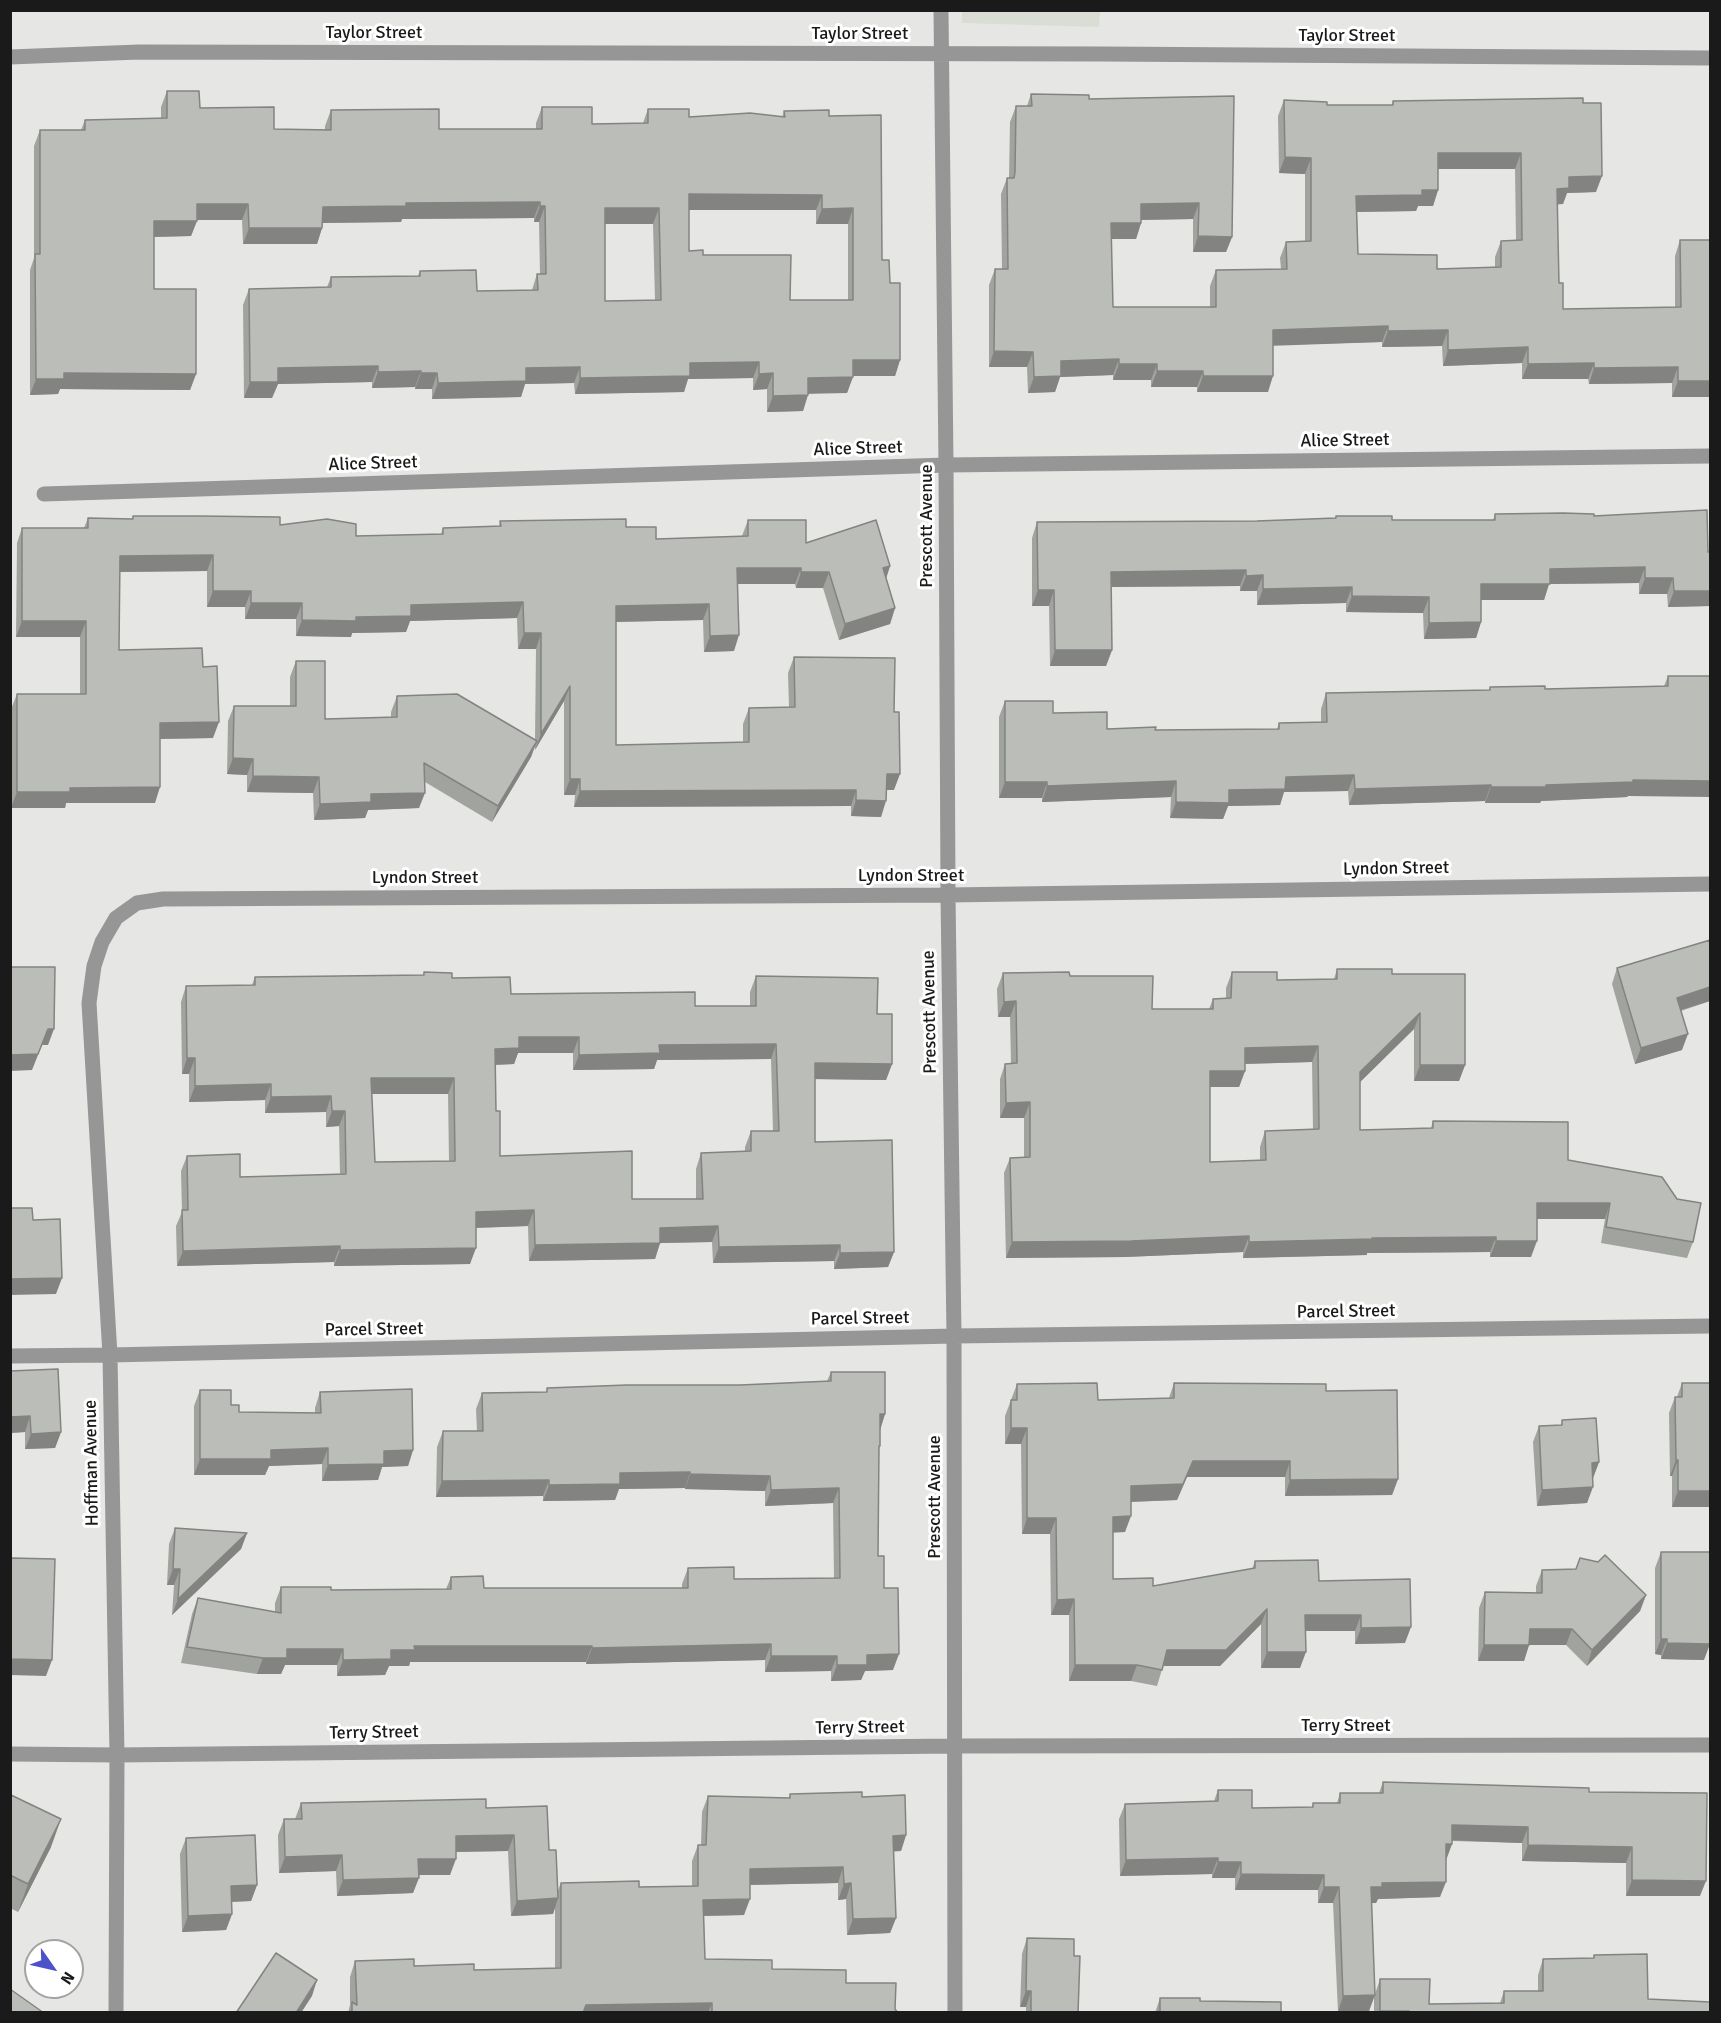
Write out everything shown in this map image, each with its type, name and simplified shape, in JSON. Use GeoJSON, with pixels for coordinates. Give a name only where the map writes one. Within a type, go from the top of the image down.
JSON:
{"type":"FeatureCollection","features":[{"type":"Feature","properties":{"kind":"street","name":"Prescott Avenue"},"geometry":{"type":"LineString","coordinates":[[941,10],[954,1336],[955,2013]]}},
{"type":"Feature","properties":{"kind":"street","name":"Taylor Street"},"geometry":{"type":"LineString","coordinates":[[10,57],[139,52],[941,53],[1710,58]]}},
{"type":"Feature","properties":{"kind":"street","name":"Alice Street"},"geometry":{"type":"LineString","coordinates":[[44,494],[946,465],[1710,456]]}},
{"type":"Feature","properties":{"kind":"street","name":"Lyndon Street"},"geometry":{"type":"LineString","coordinates":[[116,918],[137,903],[163,899],[948,895],[1710,884]]}},
{"type":"Feature","properties":{"kind":"street","name":"Hoffman Avenue"},"geometry":{"type":"LineString","coordinates":[[116,918],[102,942],[94,966],[89,1003],[110,1355],[117,1755],[116,2013]]}},
{"type":"Feature","properties":{"kind":"street","name":"Parcel Street"},"geometry":{"type":"LineString","coordinates":[[10,1356],[954,1336],[1710,1326]]}},
{"type":"Feature","properties":{"kind":"street","name":"Terry Street"},"geometry":{"type":"LineString","coordinates":[[10,1754],[117,1755],[954,1746],[1710,1745]]}},
{"type":"Feature","properties":{"kind":"shaded area"},"geometry":{"type":"Polygon","coordinates":[[[962,11],[1100,11],[1099,27],[962,23],[962,11]]]}},
{"type":"Feature","properties":{"kind":"building"},"geometry":{"type":"Polygon","coordinates":[[[167,91],[199,91],[200,108],[274,107],[274,129],[331,130],[331,110],[439,109],[439,129],[542,129],[542,107],[592,107],[592,124],[648,123],[648,109],[689,109],[689,117],[750,113],[785,117],[784,111],[829,110],[829,116],[881,115],[882,260],[889,260],[890,283],[900,283],[900,360],[853,360],[853,377],[808,378],[808,395],[773,396],[773,373],[759,374],[759,362],[690,363],[690,376],[580,378],[580,367],[526,368],[526,381],[438,383],[437,373],[378,372],[378,366],[278,368],[278,382],[250,382],[249,289],[331,287],[331,277],[420,276],[420,271],[476,270],[477,291],[538,290],[537,274],[546,274],[545,206],[540,206],[540,202],[406,203],[406,206],[323,207],[322,228],[249,228],[248,204],[197,204],[197,221],[154,221],[154,289],[196,289],[196,374],[64,373],[64,379],[36,379],[35,254],[40,254],[40,130],[85,130],[85,120],[167,118],[167,91]],[[689,194],[689,251],[703,250],[703,255],[791,255],[790,300],[853,300],[853,208],[822,209],[822,195],[689,194]],[[605,208],[605,301],[661,300],[659,208],[605,208]]]}},
{"type":"Feature","properties":{"kind":"building"},"geometry":{"type":"Polygon","coordinates":[[[1031,94],[1089,95],[1089,99],[1234,96],[1232,237],[1198,236],[1199,203],[1141,204],[1141,223],[1111,223],[1113,307],[1216,307],[1216,270],[1287,269],[1286,242],[1311,241],[1311,158],[1285,157],[1284,100],[1327,102],[1327,105],[1393,105],[1393,101],[1583,98],[1583,103],[1601,103],[1602,176],[1569,177],[1569,188],[1557,189],[1559,283],[1563,283],[1563,309],[1681,307],[1680,240],[1710,240],[1710,381],[1678,381],[1678,367],[1594,368],[1594,363],[1528,364],[1528,347],[1448,350],[1448,330],[1388,331],[1388,326],[1273,330],[1273,376],[1203,376],[1203,371],[1157,371],[1157,364],[1119,364],[1119,359],[1061,361],[1061,376],[1034,377],[1033,352],[994,351],[995,269],[1008,269],[1007,178],[1014,178],[1015,172],[1016,106],[1032,106],[1031,94]],[[1438,153],[1438,190],[1422,190],[1422,195],[1356,196],[1358,254],[1437,255],[1437,269],[1501,267],[1501,241],[1522,240],[1521,153],[1438,153]]]}},
{"type":"Feature","properties":{"kind":"building"},"geometry":{"type":"Polygon","coordinates":[[[1707,510],[1710,591],[1674,591],[1673,578],[1645,578],[1645,567],[1550,569],[1550,584],[1481,584],[1481,622],[1429,623],[1429,597],[1352,596],[1352,587],[1263,589],[1263,575],[1246,576],[1246,570],[1111,572],[1112,650],[1055,650],[1054,590],[1038,590],[1037,522],[1257,521],[1336,518],[1336,516],[1392,516],[1392,520],[1495,520],[1495,514],[1563,513],[1594,514],[1594,516],[1707,510]]]}},
{"type":"Feature","properties":{"kind":"building"},"geometry":{"type":"Polygon","coordinates":[[[133,516],[280,517],[280,525],[327,519],[356,524],[356,536],[443,534],[443,528],[501,526],[500,521],[626,519],[626,527],[656,527],[656,539],[748,536],[748,520],[806,520],[806,543],[876,520],[890,566],[883,568],[895,608],[845,624],[829,572],[801,572],[801,568],[737,568],[739,635],[710,636],[709,604],[616,606],[616,745],[749,742],[749,708],[795,707],[794,657],[895,658],[894,712],[899,712],[900,774],[887,774],[886,801],[856,800],[856,790],[580,791],[580,779],[570,779],[570,686],[541,734],[541,633],[524,633],[523,602],[411,605],[411,616],[356,617],[356,621],[302,620],[302,603],[251,603],[251,591],[213,591],[213,555],[120,556],[119,650],[202,648],[203,667],[217,666],[219,722],[160,723],[160,787],[70,788],[70,792],[17,792],[17,694],[86,694],[86,621],[22,621],[22,528],[88,528],[88,518],[133,519],[133,516]]]}},
{"type":"Feature","properties":{"kind":"building"},"geometry":{"type":"Polygon","coordinates":[[[296,661],[325,661],[325,719],[397,717],[397,696],[457,694],[537,741],[498,806],[424,763],[425,793],[371,794],[371,802],[320,804],[319,777],[253,776],[253,759],[233,758],[234,706],[296,706],[296,661]]]}},
{"type":"Feature","properties":{"kind":"building"},"geometry":{"type":"Polygon","coordinates":[[[1668,676],[1710,676],[1710,781],[1633,780],[1633,782],[1546,785],[1546,787],[1491,787],[1491,785],[1355,789],[1354,775],[1286,777],[1285,789],[1229,790],[1229,803],[1176,802],[1176,781],[1047,786],[1047,782],[1005,782],[1005,701],[1053,701],[1053,713],[1107,712],[1107,729],[1156,727],[1155,730],[1279,729],[1279,723],[1327,722],[1326,693],[1490,690],[1490,687],[1545,686],[1545,689],[1668,686],[1668,676]]]}},
{"type":"Feature","properties":{"kind":"building"},"geometry":{"type":"Polygon","coordinates":[[[1710,940],[1710,987],[1677,998],[1688,1034],[1641,1048],[1617,968],[1710,940]]]}},
{"type":"Feature","properties":{"kind":"building"},"geometry":{"type":"Polygon","coordinates":[[[10,967],[55,967],[54,1029],[48,1029],[38,1054],[10,1055],[10,967]]]}},
{"type":"Feature","properties":{"kind":"building"},"geometry":{"type":"Polygon","coordinates":[[[1337,969],[1392,969],[1392,974],[1465,974],[1465,1065],[1420,1065],[1420,1013],[1360,1072],[1360,1130],[1433,1128],[1433,1121],[1568,1122],[1568,1160],[1662,1177],[1677,1199],[1701,1203],[1693,1242],[1606,1227],[1610,1203],[1537,1203],[1537,1241],[1496,1241],[1496,1237],[1249,1242],[1249,1236],[1131,1241],[1012,1242],[1010,1158],[1030,1157],[1030,1102],[1006,1103],[1005,1064],[1017,1063],[1016,1001],[1004,1002],[1003,973],[1069,972],[1070,976],[1153,976],[1152,1009],[1213,1009],[1213,999],[1231,998],[1232,972],[1277,972],[1277,980],[1337,979],[1337,969]],[[1318,1046],[1245,1048],[1245,1071],[1210,1071],[1210,1162],[1266,1160],[1265,1131],[1319,1129],[1318,1046]]]}},
{"type":"Feature","properties":{"kind":"building"},"geometry":{"type":"Polygon","coordinates":[[[424,972],[452,973],[452,978],[510,977],[511,994],[695,992],[695,1006],[756,1006],[756,976],[878,978],[877,1014],[892,1014],[892,1064],[815,1063],[815,1142],[892,1140],[894,1252],[840,1253],[840,1245],[719,1247],[718,1226],[660,1228],[660,1243],[535,1245],[534,1210],[476,1212],[476,1248],[340,1250],[340,1246],[183,1251],[182,1210],[188,1210],[187,1156],[240,1154],[240,1177],[346,1174],[345,1111],[332,1111],[331,1096],[271,1097],[271,1084],[195,1086],[195,1058],[187,1058],[186,986],[255,985],[255,977],[424,975],[424,972]],[[519,1037],[519,1048],[495,1049],[496,1111],[500,1111],[500,1156],[632,1151],[632,1199],[703,1199],[701,1153],[751,1151],[751,1131],[779,1131],[776,1044],[659,1045],[660,1053],[579,1055],[579,1037],[519,1037]],[[371,1078],[375,1162],[455,1161],[454,1078],[371,1078]]]}},
{"type":"Feature","properties":{"kind":"building"},"geometry":{"type":"Polygon","coordinates":[[[10,1208],[32,1208],[33,1220],[60,1219],[62,1278],[10,1279],[10,1208]]]}},
{"type":"Feature","properties":{"kind":"building"},"geometry":{"type":"Polygon","coordinates":[[[58,1369],[61,1432],[31,1434],[30,1416],[10,1417],[10,1371],[58,1369]]]}},
{"type":"Feature","properties":{"kind":"building"},"geometry":{"type":"Polygon","coordinates":[[[831,1372],[885,1372],[885,1414],[880,1414],[878,1556],[884,1556],[884,1588],[898,1588],[899,1654],[867,1655],[867,1665],[837,1665],[837,1656],[771,1656],[771,1644],[592,1648],[592,1646],[414,1646],[415,1650],[391,1650],[391,1659],[343,1660],[343,1649],[287,1649],[287,1658],[263,1658],[187,1647],[198,1598],[281,1613],[281,1587],[331,1587],[331,1590],[451,1589],[451,1577],[483,1576],[484,1588],[688,1588],[688,1568],[734,1567],[734,1579],[840,1578],[839,1488],[771,1490],[770,1476],[690,1474],[690,1472],[620,1473],[620,1484],[549,1485],[549,1480],[442,1481],[443,1431],[483,1431],[482,1393],[547,1392],[547,1388],[627,1385],[740,1385],[831,1381],[831,1372]]]}},
{"type":"Feature","properties":{"kind":"building"},"geometry":{"type":"Polygon","coordinates":[[[1097,1383],[1098,1400],[1174,1398],[1174,1383],[1326,1384],[1326,1391],[1397,1390],[1398,1479],[1290,1480],[1290,1461],[1193,1461],[1183,1484],[1131,1486],[1131,1516],[1113,1517],[1113,1579],[1153,1578],[1153,1586],[1255,1568],[1255,1561],[1318,1560],[1319,1581],[1410,1579],[1411,1627],[1361,1628],[1361,1615],[1305,1615],[1306,1652],[1267,1652],[1267,1609],[1226,1650],[1167,1650],[1162,1670],[1137,1665],[1075,1665],[1074,1599],[1057,1600],[1056,1518],[1027,1518],[1027,1428],[1011,1428],[1011,1400],[1017,1400],[1017,1384],[1097,1383]]]}},
{"type":"Feature","properties":{"kind":"building"},"geometry":{"type":"Polygon","coordinates":[[[1682,1383],[1710,1383],[1710,1491],[1678,1491],[1675,1397],[1682,1397],[1682,1383]]]}},
{"type":"Feature","properties":{"kind":"building"},"geometry":{"type":"Polygon","coordinates":[[[412,1389],[413,1450],[384,1451],[384,1464],[328,1465],[328,1448],[271,1450],[271,1459],[200,1459],[200,1390],[231,1390],[231,1405],[239,1405],[239,1412],[321,1413],[320,1392],[412,1389]]]}},
{"type":"Feature","properties":{"kind":"building"},"geometry":{"type":"Polygon","coordinates":[[[1596,1418],[1599,1462],[1592,1463],[1593,1487],[1542,1490],[1539,1426],[1562,1425],[1562,1420],[1596,1418]]]}},
{"type":"Feature","properties":{"kind":"building"},"geometry":{"type":"Polygon","coordinates":[[[175,1528],[247,1533],[178,1599],[180,1569],[173,1569],[175,1528]]]}},
{"type":"Feature","properties":{"kind":"building"},"geometry":{"type":"Polygon","coordinates":[[[1661,1552],[1710,1552],[1710,1644],[1667,1643],[1667,1639],[1661,1639],[1661,1552]]]}},
{"type":"Feature","properties":{"kind":"building"},"geometry":{"type":"Polygon","coordinates":[[[1605,1555],[1646,1595],[1592,1650],[1572,1629],[1530,1629],[1529,1645],[1484,1645],[1485,1592],[1542,1593],[1542,1570],[1576,1569],[1580,1558],[1598,1562],[1605,1555]]]}},
{"type":"Feature","properties":{"kind":"building"},"geometry":{"type":"Polygon","coordinates":[[[11,1558],[55,1559],[52,1660],[10,1659],[11,1558]]]}},
{"type":"Feature","properties":{"kind":"building"},"geometry":{"type":"Polygon","coordinates":[[[1383,1782],[1589,1788],[1589,1792],[1707,1793],[1706,1881],[1632,1880],[1632,1847],[1528,1845],[1528,1827],[1452,1825],[1452,1844],[1446,1844],[1446,1882],[1382,1883],[1382,1887],[1371,1887],[1375,1995],[1343,1996],[1339,1887],[1324,1887],[1324,1875],[1241,1874],[1241,1862],[1218,1862],[1218,1858],[1126,1860],[1125,1804],[1218,1801],[1218,1790],[1252,1790],[1252,1808],[1313,1807],[1313,1803],[1340,1803],[1340,1793],[1383,1793],[1383,1782]]]}},
{"type":"Feature","properties":{"kind":"building"},"geometry":{"type":"Polygon","coordinates":[[[862,1792],[862,1797],[905,1795],[906,1835],[893,1836],[896,1918],[853,1919],[851,1883],[844,1884],[843,1867],[750,1869],[750,1899],[703,1900],[705,1959],[772,1960],[772,1969],[846,1970],[846,1983],[896,1983],[895,2009],[898,2013],[712,2013],[712,2003],[586,2005],[583,2013],[352,2013],[352,2002],[357,2005],[355,1961],[414,1959],[414,1966],[474,1964],[474,1970],[561,1968],[561,1883],[639,1881],[639,1887],[698,1886],[698,1845],[706,1845],[708,1796],[790,1798],[790,1794],[862,1792]]]}},
{"type":"Feature","properties":{"kind":"building"},"geometry":{"type":"Polygon","coordinates":[[[11,1795],[61,1819],[28,1884],[10,1875],[11,1795]]]}},
{"type":"Feature","properties":{"kind":"building"},"geometry":{"type":"Polygon","coordinates":[[[486,1799],[486,1808],[547,1806],[549,1850],[556,1850],[558,1898],[517,1901],[514,1835],[456,1836],[456,1859],[418,1859],[419,1878],[343,1880],[342,1855],[285,1857],[284,1819],[302,1819],[301,1803],[486,1799]]]}},
{"type":"Feature","properties":{"kind":"building"},"geometry":{"type":"Polygon","coordinates":[[[255,1835],[257,1885],[231,1886],[232,1914],[188,1916],[186,1838],[255,1835]]]}},
{"type":"Feature","properties":{"kind":"building"},"geometry":{"type":"Polygon","coordinates":[[[1027,1938],[1074,1939],[1074,1956],[1080,1956],[1078,2013],[1031,2013],[1031,1991],[1026,1991],[1027,1938]]]}},
{"type":"Feature","properties":{"kind":"building"},"geometry":{"type":"Polygon","coordinates":[[[276,1953],[317,1980],[296,2013],[236,2013],[276,1953]]]}},
{"type":"Feature","properties":{"kind":"building"},"geometry":{"type":"Polygon","coordinates":[[[1647,1954],[1648,1999],[1710,2002],[1710,2013],[1409,2013],[1409,2011],[1380,2011],[1380,1979],[1430,1979],[1429,2004],[1504,2003],[1504,1991],[1543,1991],[1543,1959],[1647,1954]]]}},
{"type":"Feature","properties":{"kind":"building"},"geometry":{"type":"Polygon","coordinates":[[[10,1989],[44,2013],[10,2013],[10,1989]]]}},
{"type":"Feature","properties":{"kind":"building"},"geometry":{"type":"Polygon","coordinates":[[[1160,1998],[1281,2002],[1281,2013],[1160,2013],[1160,1998]]]}}]}
